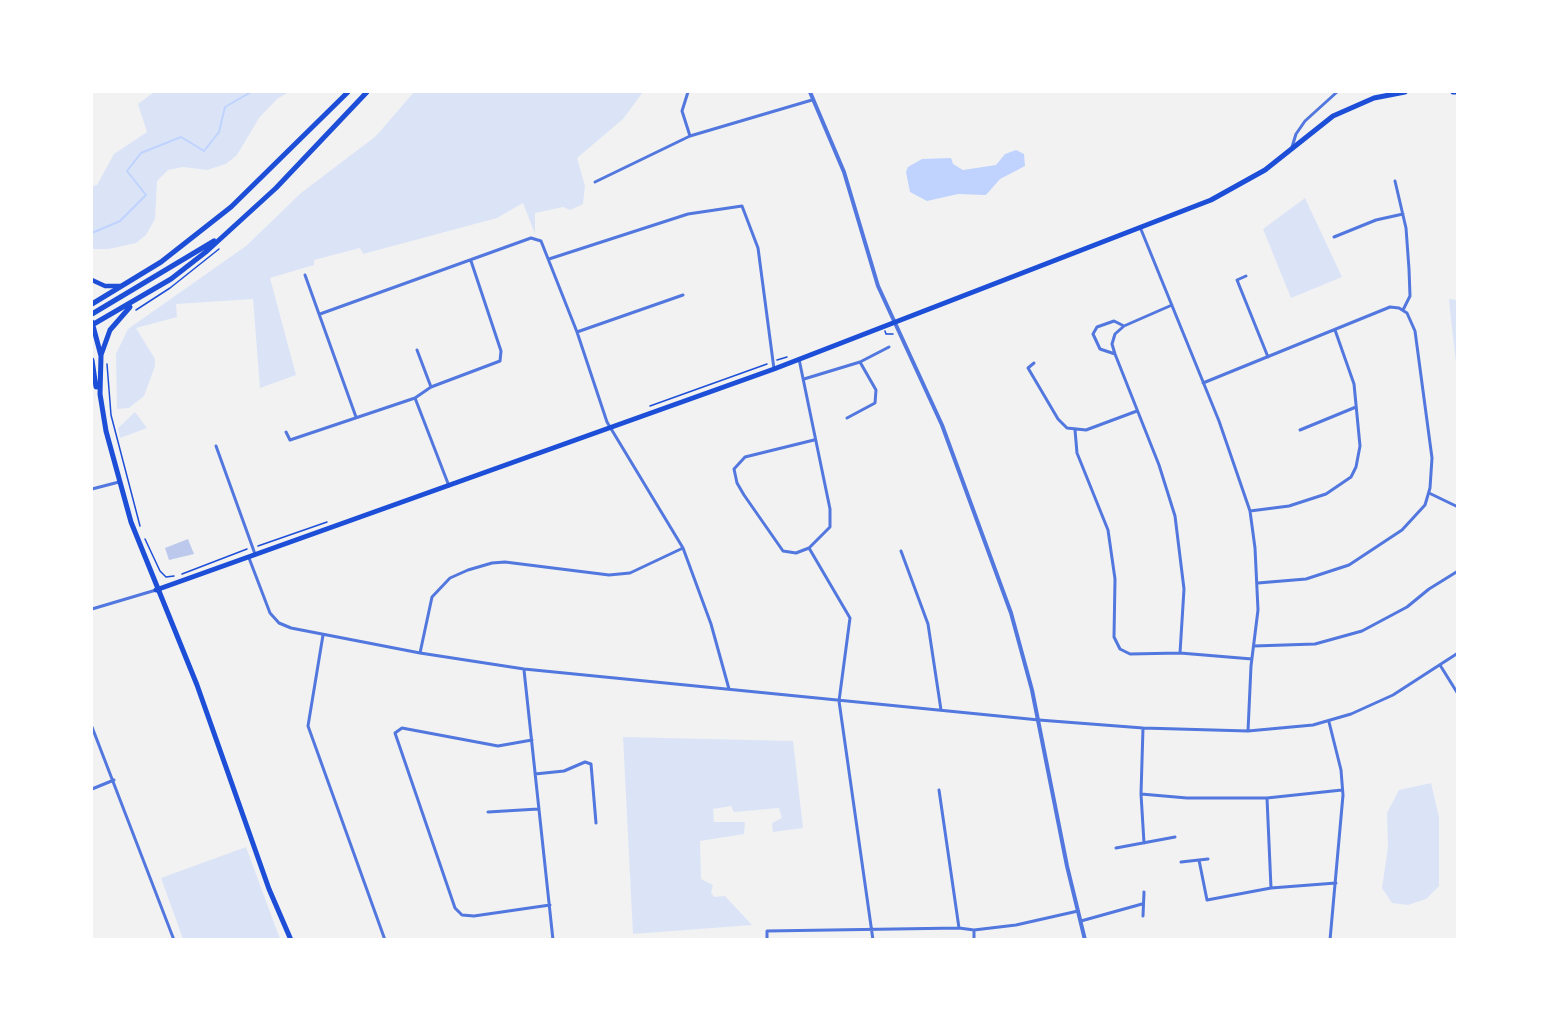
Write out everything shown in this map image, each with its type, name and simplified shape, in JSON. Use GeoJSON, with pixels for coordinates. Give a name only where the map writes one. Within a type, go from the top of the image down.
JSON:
{"type":"FeatureCollection","features":[{"type":"Feature","properties":{"kind":"main road"},"geometry":{"type":"LineString","coordinates":[[92,304],[161,262],[231,207],[348,92]]}},
{"type":"Feature","properties":{"kind":"main road"},"geometry":{"type":"LineString","coordinates":[[104,356],[92,324],[133,303],[171,279],[223,236],[276,188],[367,92]]}},
{"type":"Feature","properties":{"kind":"main road"},"geometry":{"type":"LineString","coordinates":[[156,590],[799,360],[1140,226],[1241,185],[1292,149],[1333,116],[1354,105],[1405,92]]}},
{"type":"Feature","properties":{"kind":"main road"},"geometry":{"type":"LineString","coordinates":[[92,314],[223,236]]}},
{"type":"Feature","properties":{"kind":"main road"},"geometry":{"type":"LineString","coordinates":[[92,280],[105,286],[123,286]]}},
{"type":"Feature","properties":{"kind":"main road"},"geometry":{"type":"LineString","coordinates":[[133,303],[110,330],[104,356],[100,394],[106,431],[133,529],[156,590],[195,680],[269,889],[291,939]]}},
{"type":"Feature","properties":{"kind":"main road"},"geometry":{"type":"LineString","coordinates":[[92,360],[96,387]]}},
{"type":"Feature","properties":{"kind":"main road"},"geometry":{"type":"LineString","coordinates":[[92,380],[100,394]]}},
{"type":"Feature","properties":{"kind":"street"},"geometry":{"type":"LineString","coordinates":[[688,92],[682,111],[690,136]]}},
{"type":"Feature","properties":{"kind":"street"},"geometry":{"type":"LineString","coordinates":[[810,92],[844,172],[878,286],[942,425],[1011,612],[1039,720],[1085,939]]}},
{"type":"Feature","properties":{"kind":"street"},"geometry":{"type":"LineString","coordinates":[[1292,149],[1296,134],[1305,121],[1337,92]]}},
{"type":"Feature","properties":{"kind":"street"},"geometry":{"type":"LineString","coordinates":[[595,182],[690,136],[812,100]]}},
{"type":"Feature","properties":{"kind":"street"},"geometry":{"type":"LineString","coordinates":[[1395,180],[1403,214],[1410,296],[1403,310]]}},
{"type":"Feature","properties":{"kind":"street"},"geometry":{"type":"LineString","coordinates":[[549,259],[688,214],[742,206],[758,248],[774,369]]}},
{"type":"Feature","properties":{"kind":"street"},"geometry":{"type":"LineString","coordinates":[[1335,237],[1376,220],[1403,214]]}},
{"type":"Feature","properties":{"kind":"street"},"geometry":{"type":"LineString","coordinates":[[1140,226],[1237,467],[1250,511],[1258,583],[1248,731]]}},
{"type":"Feature","properties":{"kind":"street"},"geometry":{"type":"LineString","coordinates":[[320,314],[531,238],[541,241],[577,332],[610,429],[683,548],[711,624],[729,689]]}},
{"type":"Feature","properties":{"kind":"street"},"geometry":{"type":"LineString","coordinates":[[286,432],[290,440],[415,398],[431,387],[500,361],[501,351],[471,261]]}},
{"type":"Feature","properties":{"kind":"street"},"geometry":{"type":"LineString","coordinates":[[305,274],[356,417]]}},
{"type":"Feature","properties":{"kind":"street"},"geometry":{"type":"LineString","coordinates":[[1246,276],[1238,280],[1268,357]]}},
{"type":"Feature","properties":{"kind":"street"},"geometry":{"type":"LineString","coordinates":[[577,332],[683,295]]}},
{"type":"Feature","properties":{"kind":"street"},"geometry":{"type":"LineString","coordinates":[[1172,305],[1124,326],[1115,334],[1112,344],[1159,465],[1175,516],[1184,589],[1180,653]]}},
{"type":"Feature","properties":{"kind":"street"},"geometry":{"type":"LineString","coordinates":[[1203,383],[1390,307],[1403,310],[1412,321],[1417,342],[1431,458],[1429,493],[1425,505],[1402,531],[1349,565],[1306,579],[1258,583]]}},
{"type":"Feature","properties":{"kind":"street"},"geometry":{"type":"LineString","coordinates":[[1115,354],[1100,348],[1093,334],[1094,330],[1114,321],[1124,326]]}},
{"type":"Feature","properties":{"kind":"street"},"geometry":{"type":"LineString","coordinates":[[1250,511],[1270,511],[1326,494],[1351,477],[1356,467],[1360,446],[1350,367],[1335,330]]}},
{"type":"Feature","properties":{"kind":"street"},"geometry":{"type":"LineString","coordinates":[[804,379],[860,362],[889,347]]}},
{"type":"Feature","properties":{"kind":"street"},"geometry":{"type":"LineString","coordinates":[[417,351],[431,387]]}},
{"type":"Feature","properties":{"kind":"street"},"geometry":{"type":"LineString","coordinates":[[799,360],[830,509],[830,527],[808,548],[796,553],[783,551],[740,489],[734,470],[745,457],[815,440]]}},
{"type":"Feature","properties":{"kind":"street"},"geometry":{"type":"LineString","coordinates":[[847,418],[875,403],[876,390],[860,362]]}},
{"type":"Feature","properties":{"kind":"street"},"geometry":{"type":"LineString","coordinates":[[1021,371],[1034,363]]}},
{"type":"Feature","properties":{"kind":"street"},"geometry":{"type":"LineString","coordinates":[[1028,368],[1058,419],[1075,430],[1099,427],[1137,411]]}},
{"type":"Feature","properties":{"kind":"street"},"geometry":{"type":"LineString","coordinates":[[415,398],[449,486]]}},
{"type":"Feature","properties":{"kind":"street"},"geometry":{"type":"LineString","coordinates":[[1300,430],[1356,407]]}},
{"type":"Feature","properties":{"kind":"street"},"geometry":{"type":"LineString","coordinates":[[1075,430],[1077,453],[1108,530],[1115,579],[1114,638],[1120,649],[1130,654],[1180,653],[1252,659]]}},
{"type":"Feature","properties":{"kind":"street"},"geometry":{"type":"LineString","coordinates":[[216,446],[256,556]]}},
{"type":"Feature","properties":{"kind":"street"},"geometry":{"type":"LineString","coordinates":[[92,489],[119,482]]}},
{"type":"Feature","properties":{"kind":"street"},"geometry":{"type":"LineString","coordinates":[[1429,493],[1458,507]]}},
{"type":"Feature","properties":{"kind":"street"},"geometry":{"type":"LineString","coordinates":[[420,654],[430,604],[435,592],[450,578],[468,570],[505,562],[609,575],[630,573],[683,548]]}},
{"type":"Feature","properties":{"kind":"street"},"geometry":{"type":"LineString","coordinates":[[808,548],[850,618],[839,700],[873,939]]}},
{"type":"Feature","properties":{"kind":"street"},"geometry":{"type":"LineString","coordinates":[[901,551],[928,624],[940,710]]}},
{"type":"Feature","properties":{"kind":"street"},"geometry":{"type":"LineString","coordinates":[[249,558],[266,606],[274,619],[291,628],[420,654],[524,669],[1039,720],[1143,728],[1248,731],[1329,722],[1393,695],[1458,653]]}},
{"type":"Feature","properties":{"kind":"street"},"geometry":{"type":"LineString","coordinates":[[1254,646],[1315,644],[1362,631],[1407,607],[1429,589],[1458,571]]}},
{"type":"Feature","properties":{"kind":"street"},"geometry":{"type":"LineString","coordinates":[[92,609],[156,590]]}},
{"type":"Feature","properties":{"kind":"street"},"geometry":{"type":"LineString","coordinates":[[323,634],[308,726],[385,939]]}},
{"type":"Feature","properties":{"kind":"street"},"geometry":{"type":"LineString","coordinates":[[1440,665],[1458,694]]}},
{"type":"Feature","properties":{"kind":"street"},"geometry":{"type":"LineString","coordinates":[[524,669],[553,939]]}},
{"type":"Feature","properties":{"kind":"street"},"geometry":{"type":"LineString","coordinates":[[1329,722],[1341,770],[1342,790],[1330,939]]}},
{"type":"Feature","properties":{"kind":"street"},"geometry":{"type":"LineString","coordinates":[[92,727],[174,939]]}},
{"type":"Feature","properties":{"kind":"street"},"geometry":{"type":"LineString","coordinates":[[532,740],[498,746],[402,728],[395,733],[455,908],[462,915],[474,916],[550,905]]}},
{"type":"Feature","properties":{"kind":"street"},"geometry":{"type":"LineString","coordinates":[[1143,728],[1141,794],[1144,843]]}},
{"type":"Feature","properties":{"kind":"street"},"geometry":{"type":"LineString","coordinates":[[535,774],[564,771],[585,762],[591,764],[596,823]]}},
{"type":"Feature","properties":{"kind":"street"},"geometry":{"type":"LineString","coordinates":[[92,789],[114,780]]}},
{"type":"Feature","properties":{"kind":"street"},"geometry":{"type":"LineString","coordinates":[[939,790],[959,928]]}},
{"type":"Feature","properties":{"kind":"street"},"geometry":{"type":"LineString","coordinates":[[1141,794],[1267,798],[1342,790]]}},
{"type":"Feature","properties":{"kind":"street"},"geometry":{"type":"LineString","coordinates":[[1267,798],[1271,888]]}},
{"type":"Feature","properties":{"kind":"street"},"geometry":{"type":"LineString","coordinates":[[488,812],[538,809]]}},
{"type":"Feature","properties":{"kind":"street"},"geometry":{"type":"LineString","coordinates":[[1116,848],[1175,837]]}},
{"type":"Feature","properties":{"kind":"street"},"geometry":{"type":"LineString","coordinates":[[1181,862],[1208,859]]}},
{"type":"Feature","properties":{"kind":"street"},"geometry":{"type":"LineString","coordinates":[[1199,860],[1207,900],[1271,888],[1336,882]]}},
{"type":"Feature","properties":{"kind":"street"},"geometry":{"type":"LineString","coordinates":[[1143,916],[1144,892]]}},
{"type":"Feature","properties":{"kind":"street"},"geometry":{"type":"LineString","coordinates":[[1081,921],[1142,904]]}},
{"type":"Feature","properties":{"kind":"street"},"geometry":{"type":"LineString","coordinates":[[767,939],[767,931],[959,928],[974,930],[1016,925],[1078,911]]}},
{"type":"Feature","properties":{"kind":"street"},"geometry":{"type":"LineString","coordinates":[[974,930],[974,939]]}},
{"type":"Feature","properties":{"kind":"path"},"geometry":{"type":"LineString","coordinates":[[886,334],[900,335]]}},
{"type":"Feature","properties":{"kind":"path"},"geometry":{"type":"LineString","coordinates":[[104,356],[111,381],[111,415],[141,528]]}},
{"type":"Feature","properties":{"kind":"path"},"geometry":{"type":"LineString","coordinates":[[651,406],[772,362]]}},
{"type":"Feature","properties":{"kind":"path"},"geometry":{"type":"LineString","coordinates":[[145,537],[160,571],[166,577],[176,576],[253,547]]}},
{"type":"Feature","properties":{"kind":"shaded area"},"geometry":{"type":"Polygon","coordinates":[[[154,92],[289,92],[277,99],[259,118],[237,155],[226,164],[207,170],[183,167],[168,170],[157,181],[155,219],[146,235],[136,243],[109,249],[92,249],[92,186],[97,185],[114,154],[147,132],[138,104],[154,92]]]}},
{"type":"Feature","properties":{"kind":"shaded area"},"geometry":{"type":"Polygon","coordinates":[[[414,92],[643,92],[623,119],[577,158],[585,186],[583,204],[570,210],[563,207],[535,213],[535,234],[523,203],[497,218],[363,254],[360,248],[314,260],[314,265],[270,278],[296,375],[260,388],[253,299],[176,304],[177,317],[136,328],[155,359],[155,366],[144,396],[129,408],[117,409],[116,354],[128,329],[246,246],[301,193],[376,136],[414,92]]]}},
{"type":"Feature","properties":{"kind":"shaded area"},"geometry":{"type":"Polygon","coordinates":[[[1305,198],[1342,277],[1291,298],[1263,229],[1305,198]]]}},
{"type":"Feature","properties":{"kind":"shaded area"},"geometry":{"type":"Polygon","coordinates":[[[1449,299],[1457,300],[1457,371],[1451,319],[1449,299]]]}},
{"type":"Feature","properties":{"kind":"shaded area"},"geometry":{"type":"Polygon","coordinates":[[[135,412],[147,428],[120,438],[118,428],[135,412]]]}},
{"type":"Feature","properties":{"kind":"shaded area"},"geometry":{"type":"Polygon","coordinates":[[[623,737],[793,741],[803,828],[773,832],[772,823],[782,818],[779,808],[734,812],[731,806],[713,809],[714,822],[745,822],[744,834],[700,841],[701,879],[713,885],[711,892],[714,897],[725,896],[752,925],[633,934],[623,737]]]}},
{"type":"Feature","properties":{"kind":"shaded area"},"geometry":{"type":"Polygon","coordinates":[[[1431,783],[1439,817],[1439,886],[1426,899],[1408,905],[1392,903],[1382,888],[1388,847],[1387,813],[1399,790],[1431,783]]]}},
{"type":"Feature","properties":{"kind":"shaded area"},"geometry":{"type":"Polygon","coordinates":[[[246,847],[280,939],[183,939],[161,878],[246,847]]]}},
{"type":"Feature","properties":{"kind":"water"},"geometry":{"type":"Polygon","coordinates":[[[1016,150],[1024,154],[1025,166],[1000,179],[986,195],[958,194],[927,201],[910,192],[906,172],[908,167],[922,159],[951,158],[953,164],[963,170],[996,165],[1005,154],[1016,150]]]}},
{"type":"Feature","properties":{"kind":"building"},"geometry":{"type":"Polygon","coordinates":[[[188,539],[194,554],[169,560],[165,548],[188,539]]]}},
{"type":"Feature","properties":{"kind":"waterway"},"geometry":{"type":"LineString","coordinates":[[92,233],[120,221],[146,195],[127,171],[141,153],[181,137],[204,151],[219,132],[225,107],[251,92]]}}]}
